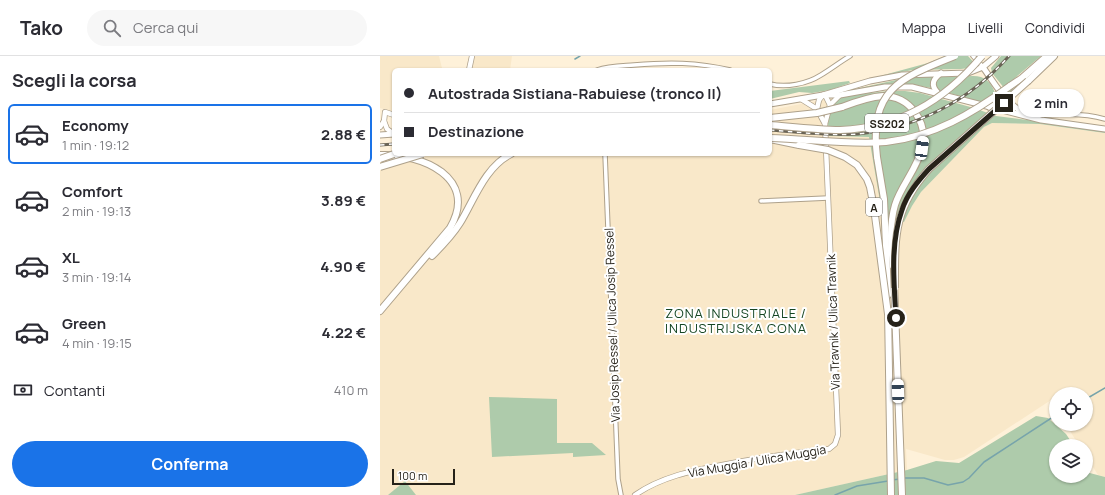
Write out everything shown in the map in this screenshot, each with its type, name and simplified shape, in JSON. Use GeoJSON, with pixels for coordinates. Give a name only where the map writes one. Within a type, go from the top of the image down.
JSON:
{"type":"FeatureCollection","features":[{"type":"Feature","properties":{"kind":"highway","name":"A"},"geometry":{"type":"LineString","coordinates":[[891,495],[888,314],[884,199],[876,143],[877,118],[886,98],[900,82],[919,70],[956,56]]}},
{"type":"Feature","properties":{"kind":"highway","name":"SS202"},"geometry":{"type":"LineString","coordinates":[[772,125],[839,130],[874,126],[890,122],[916,111],[936,100],[956,84],[982,56]]}},
{"type":"Feature","properties":{"kind":"highway","name":"SS202"},"geometry":{"type":"LineString","coordinates":[[772,139],[866,142],[901,140],[926,133],[952,122],[980,107],[1022,78],[1047,56]]}},
{"type":"Feature","properties":{"kind":"highway","name":"A"},"geometry":{"type":"LineString","coordinates":[[894,288],[897,228],[902,210],[918,181],[929,169],[1054,56]]}},
{"type":"Feature","properties":{"kind":"highway","name":"A"},"geometry":{"type":"LineString","coordinates":[[772,118],[817,113],[842,107],[858,101],[885,96],[896,98],[904,102],[919,117],[924,138],[922,148],[918,160],[895,204],[891,222],[902,495]]}},
{"type":"Feature","properties":{"kind":"highway","name":"A"},"geometry":{"type":"LineString","coordinates":[[772,139],[837,153],[851,160],[863,172],[870,187],[872,197],[888,314]]}},
{"type":"Feature","properties":{"kind":"highway"},"geometry":{"type":"LineString","coordinates":[[380,154],[392,155]]}},
{"type":"Feature","properties":{"kind":"highway"},"geometry":{"type":"LineString","coordinates":[[380,159],[392,155]]}},
{"type":"Feature","properties":{"kind":"highway"},"geometry":{"type":"LineString","coordinates":[[397,156],[424,161],[442,171],[453,184],[458,199],[457,213],[450,228],[438,247]]}},
{"type":"Feature","properties":{"kind":"highway"},"geometry":{"type":"LineString","coordinates":[[380,167],[416,156]]}},
{"type":"Feature","properties":{"kind":"highway"},"geometry":{"type":"LineString","coordinates":[[380,311],[438,247],[452,234],[491,172],[500,161],[508,156]]}},
{"type":"Feature","properties":{"kind":"main road"},"geometry":{"type":"LineString","coordinates":[[772,104],[823,95],[888,77],[916,73],[968,73],[983,67],[996,56]]}},
{"type":"Feature","properties":{"kind":"main road"},"geometry":{"type":"LineString","coordinates":[[983,67],[1000,92],[1014,107],[1029,117]]}},
{"type":"Feature","properties":{"kind":"main road"},"geometry":{"type":"LineString","coordinates":[[938,93],[934,89],[933,82],[941,73]]}},
{"type":"Feature","properties":{"kind":"main road"},"geometry":{"type":"LineString","coordinates":[[823,95],[840,95],[885,87],[912,87],[1029,117],[1062,124],[1104,129]]}},
{"type":"Feature","properties":{"kind":"main road"},"geometry":{"type":"LineString","coordinates":[[989,107],[998,100],[1000,92]]}},
{"type":"Feature","properties":{"kind":"main road"},"geometry":{"type":"LineString","coordinates":[[380,136],[392,134]]}},
{"type":"Feature","properties":{"kind":"street"},"geometry":{"type":"LineString","coordinates":[[469,68],[472,56]]}},
{"type":"Feature","properties":{"kind":"street"},"geometry":{"type":"LineString","coordinates":[[772,84],[788,85],[812,80],[850,56]]}},
{"type":"Feature","properties":{"kind":"street"},"geometry":{"type":"LineString","coordinates":[[973,56],[983,67]]}},
{"type":"Feature","properties":{"kind":"street"},"geometry":{"type":"LineString","coordinates":[[610,68],[684,62],[720,68]]}},
{"type":"Feature","properties":{"kind":"street"},"geometry":{"type":"LineString","coordinates":[[817,109],[819,100],[823,95],[826,97],[830,105],[840,95]]}},
{"type":"Feature","properties":{"kind":"street","name":"Via Travnik / Ulica Travnik"},"geometry":{"type":"LineString","coordinates":[[801,99],[817,109],[825,124]]}},
{"type":"Feature","properties":{"kind":"street","name":"Via Travnik / Ulica Travnik"},"geometry":{"type":"LineString","coordinates":[[830,105],[825,124],[838,435],[835,444]]}},
{"type":"Feature","properties":{"kind":"street"},"geometry":{"type":"LineString","coordinates":[[380,111],[392,114]]}},
{"type":"Feature","properties":{"kind":"street"},"geometry":{"type":"LineString","coordinates":[[385,112],[384,121],[387,129],[392,133]]}},
{"type":"Feature","properties":{"kind":"street"},"geometry":{"type":"LineString","coordinates":[[1029,117],[1049,114],[1080,114],[1094,116],[1105,120],[1104,129]]}},
{"type":"Feature","properties":{"kind":"street"},"geometry":{"type":"LineString","coordinates":[[380,127],[384,121]]}},
{"type":"Feature","properties":{"kind":"street","name":"Via Josip Ressel / Ulica Josip Ressel"},"geometry":{"type":"LineString","coordinates":[[606,156],[618,479],[621,495]]}},
{"type":"Feature","properties":{"kind":"street"},"geometry":{"type":"LineString","coordinates":[[761,201],[828,198]]}},
{"type":"Feature","properties":{"kind":"street","name":"Via Muggia / Ulica Muggia"},"geometry":{"type":"LineString","coordinates":[[635,495],[667,478],[696,470],[744,461],[829,449],[835,444]]}},
{"type":"Feature","properties":{"kind":"shaded area"},"geometry":{"type":"Polygon","coordinates":[[[380,56],[439,56],[442,68],[392,68],[392,111],[380,108],[380,56]]]}},
{"type":"Feature","properties":{"kind":"shaded area"},"geometry":{"type":"Polygon","coordinates":[[[475,56],[512,56],[510,68],[472,68],[475,56]]]}},
{"type":"Feature","properties":{"kind":"shaded area"},"geometry":{"type":"Polygon","coordinates":[[[842,96],[836,101],[840,137],[869,137],[904,222],[921,192],[984,127],[992,123],[1040,124],[1105,133],[1105,477],[1098,475],[1093,467],[1093,439],[1075,439],[1070,431],[1093,431],[1093,387],[1049,387],[1049,401],[964,457],[954,460],[945,460],[906,449],[907,470],[795,495],[380,495],[380,157],[392,156],[772,156],[772,110],[842,96]]]}},
{"type":"Feature","properties":{"kind":"green space"},"geometry":{"type":"Polygon","coordinates":[[[945,56],[968,56],[978,67],[961,69],[913,70],[880,76],[928,63],[945,56]]]}},
{"type":"Feature","properties":{"kind":"green space"},"geometry":{"type":"Polygon","coordinates":[[[1001,56],[1041,56],[1009,83],[1013,89],[1025,79],[1030,83],[1013,99],[992,73],[991,68],[1001,56]]]}},
{"type":"Feature","properties":{"kind":"green space"},"geometry":{"type":"Polygon","coordinates":[[[914,76],[934,76],[931,81],[931,88],[916,85],[894,84],[855,89],[914,76]]]}},
{"type":"Feature","properties":{"kind":"green space"},"geometry":{"type":"Polygon","coordinates":[[[941,77],[981,77],[987,80],[995,93],[985,103],[942,91],[936,87],[938,79],[941,77]]]}},
{"type":"Feature","properties":{"kind":"green space"},"geometry":{"type":"Polygon","coordinates":[[[849,81],[850,83],[830,90],[812,93],[799,92],[772,99],[772,91],[849,81]]]}},
{"type":"Feature","properties":{"kind":"green space"},"geometry":{"type":"Polygon","coordinates":[[[888,91],[920,93],[974,108],[996,116],[1105,130],[1105,133],[1040,124],[992,123],[984,127],[921,192],[904,222],[883,219],[869,137],[829,136],[828,124],[830,108],[842,96],[888,91]]]}},
{"type":"Feature","properties":{"kind":"green space"},"geometry":{"type":"Polygon","coordinates":[[[489,397],[557,399],[557,443],[592,443],[606,455],[573,457],[573,453],[492,457],[489,397]]]}},
{"type":"Feature","properties":{"kind":"green space"},"geometry":{"type":"Polygon","coordinates":[[[1036,416],[1048,418],[1049,431],[1063,431],[1069,439],[1049,439],[1049,483],[1093,483],[1093,474],[1105,477],[1105,495],[795,495],[907,470],[936,461],[959,463],[1036,416]]]}},
{"type":"Feature","properties":{"kind":"green space"},"geometry":{"type":"Polygon","coordinates":[[[405,481],[416,495],[388,495],[405,481]]]}},
{"type":"Feature","properties":{"kind":"waterway"},"geometry":{"type":"LineString","coordinates":[[575,59],[580,56]]}},
{"type":"Feature","properties":{"kind":"waterway"},"geometry":{"type":"LineString","coordinates":[[1093,395],[1105,388]]}},
{"type":"Feature","properties":{"kind":"waterway"},"geometry":{"type":"LineString","coordinates":[[904,478],[924,478],[948,485],[963,482],[969,478],[984,462],[1049,420]]}},
{"type":"Feature","properties":{"kind":"waterway"},"geometry":{"type":"LineString","coordinates":[[892,480],[900,479]]}},
{"type":"Feature","properties":{"kind":"waterway"},"geometry":{"type":"LineString","coordinates":[[835,495],[857,486],[888,481]]}},
{"type":"Feature","properties":{"kind":"railway"},"geometry":{"type":"LineString","coordinates":[[772,130],[814,134],[858,134],[880,131],[901,125],[922,118],[960,98],[994,72],[1009,56]]}},
{"type":"Feature","properties":{"kind":"railway"},"geometry":{"type":"LineString","coordinates":[[380,145],[392,144]]}},
{"type":"Feature","properties":{"kind":"district","name":"ZONA INDUSTRIALE / INDUSTRIJSKA CONA"},"geometry":{"type":"Point","coordinates":[736,320]}},
{"type":"Feature","properties":{"kind":"route"},"geometry":{"type":"LineString","coordinates":[[896,318],[894,288],[897,228],[902,210],[909,195],[918,181],[929,169],[1004,103]]}}]}
